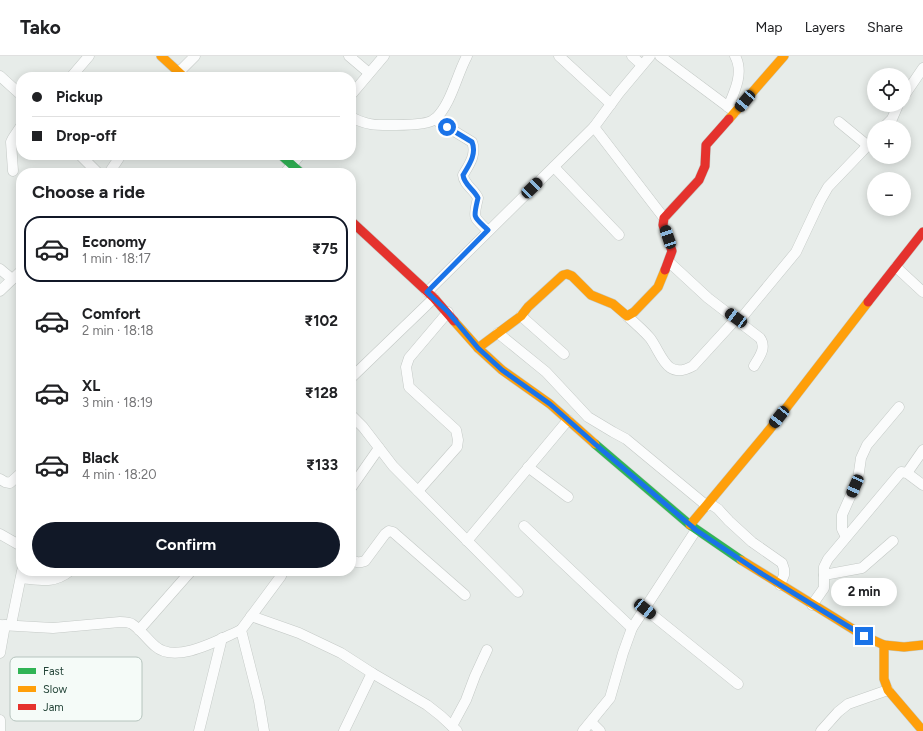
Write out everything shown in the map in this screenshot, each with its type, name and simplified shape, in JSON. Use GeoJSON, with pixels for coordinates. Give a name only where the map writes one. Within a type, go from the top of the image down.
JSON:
{"type":"FeatureCollection","features":[{"type":"Feature","properties":{"kind":"street"},"geometry":{"type":"LineString","coordinates":[[75,72],[89,56]]}},
{"type":"Feature","properties":{"kind":"street"},"geometry":{"type":"LineString","coordinates":[[161,56],[179,72]]}},
{"type":"Feature","properties":{"kind":"street"},"geometry":{"type":"LineString","coordinates":[[183,72],[195,56]]}},
{"type":"Feature","properties":{"kind":"street"},"geometry":{"type":"LineString","coordinates":[[349,56],[369,73]]}},
{"type":"Feature","properties":{"kind":"street"},"geometry":{"type":"LineString","coordinates":[[356,89],[384,56]]}},
{"type":"Feature","properties":{"kind":"street"},"geometry":{"type":"LineString","coordinates":[[356,120],[374,126],[427,123],[434,120],[443,108],[452,91],[467,56]]}},
{"type":"Feature","properties":{"kind":"street"},"geometry":{"type":"LineString","coordinates":[[559,56],[611,104]]}},
{"type":"Feature","properties":{"kind":"street"},"geometry":{"type":"LineString","coordinates":[[632,56],[642,65]]}},
{"type":"Feature","properties":{"kind":"street"},"geometry":{"type":"LineString","coordinates":[[356,373],[431,295],[488,230],[554,167],[594,126],[650,56]]}},
{"type":"Feature","properties":{"kind":"street"},"geometry":{"type":"LineString","coordinates":[[660,56],[732,110]]}},
{"type":"Feature","properties":{"kind":"street"},"geometry":{"type":"LineString","coordinates":[[732,110],[739,73],[738,62],[735,56]]}},
{"type":"Feature","properties":{"kind":"street"},"geometry":{"type":"LineString","coordinates":[[627,316],[634,312],[658,287],[672,251],[663,225],[664,218],[699,180],[705,166],[706,146],[732,110],[784,56]]}},
{"type":"Feature","properties":{"kind":"street"},"geometry":{"type":"LineString","coordinates":[[911,86],[923,68]]}},
{"type":"Feature","properties":{"kind":"street"},"geometry":{"type":"LineString","coordinates":[[0,76],[16,90]]}},
{"type":"Feature","properties":{"kind":"street"},"geometry":{"type":"LineString","coordinates":[[434,120],[472,142],[473,158],[463,175],[463,178],[464,182],[478,198],[474,213],[475,218],[488,230]]}},
{"type":"Feature","properties":{"kind":"street"},"geometry":{"type":"LineString","coordinates":[[839,122],[867,140]]}},
{"type":"Feature","properties":{"kind":"street"},"geometry":{"type":"LineString","coordinates":[[594,126],[664,218]]}},
{"type":"Feature","properties":{"kind":"street"},"geometry":{"type":"LineString","coordinates":[[13,171],[12,142],[16,134]]}},
{"type":"Feature","properties":{"kind":"street"},"geometry":{"type":"LineString","coordinates":[[478,348],[521,316],[528,307],[559,277],[567,274],[572,276],[591,295],[613,304],[627,316],[650,339],[668,368],[685,371],[692,366],[737,320],[796,252],[828,187],[867,146]]}},
{"type":"Feature","properties":{"kind":"street"},"geometry":{"type":"LineString","coordinates":[[85,160],[93,168]]}},
{"type":"Feature","properties":{"kind":"street"},"geometry":{"type":"LineString","coordinates":[[286,160],[295,168]]}},
{"type":"Feature","properties":{"kind":"street"},"geometry":{"type":"LineString","coordinates":[[289,168],[296,160]]}},
{"type":"Feature","properties":{"kind":"street"},"geometry":{"type":"LineString","coordinates":[[554,167],[619,235]]}},
{"type":"Feature","properties":{"kind":"street"},"geometry":{"type":"LineString","coordinates":[[356,226],[431,295],[448,312],[478,348],[502,370],[538,395],[693,528],[780,585],[864,636],[884,645],[904,647],[923,645]]}},
{"type":"Feature","properties":{"kind":"street"},"geometry":{"type":"LineString","coordinates":[[584,731],[610,698],[623,652],[632,628],[708,505],[770,429],[923,232]]}},
{"type":"Feature","properties":{"kind":"street"},"geometry":{"type":"LineString","coordinates":[[668,262],[708,298],[760,338],[763,343],[763,349],[754,366]]}},
{"type":"Feature","properties":{"kind":"street"},"geometry":{"type":"LineString","coordinates":[[896,267],[923,292]]}},
{"type":"Feature","properties":{"kind":"street"},"geometry":{"type":"LineString","coordinates":[[0,269],[12,280]]}},
{"type":"Feature","properties":{"kind":"street"},"geometry":{"type":"LineString","coordinates":[[0,291],[16,276]]}},
{"type":"Feature","properties":{"kind":"street"},"geometry":{"type":"LineString","coordinates":[[418,491],[457,447],[458,440],[456,430],[409,387],[406,367],[409,358],[448,312]]}},
{"type":"Feature","properties":{"kind":"street"},"geometry":{"type":"LineString","coordinates":[[521,316],[564,354]]}},
{"type":"Feature","properties":{"kind":"street"},"geometry":{"type":"LineString","coordinates":[[498,333],[546,372],[588,417],[626,438],[708,505],[718,509],[752,542],[782,563],[784,575],[780,585]]}},
{"type":"Feature","properties":{"kind":"street"},"geometry":{"type":"LineString","coordinates":[[846,537],[842,529],[842,515],[858,479],[861,458],[867,445],[899,407]]}},
{"type":"Feature","properties":{"kind":"street"},"geometry":{"type":"LineString","coordinates":[[356,420],[364,427],[393,466],[518,592]]}},
{"type":"Feature","properties":{"kind":"street"},"geometry":{"type":"LineString","coordinates":[[467,541],[568,420]]}},
{"type":"Feature","properties":{"kind":"street"},"geometry":{"type":"LineString","coordinates":[[356,481],[379,448]]}},
{"type":"Feature","properties":{"kind":"street"},"geometry":{"type":"LineString","coordinates":[[907,473],[923,450]]}},
{"type":"Feature","properties":{"kind":"street"},"geometry":{"type":"LineString","coordinates":[[528,467],[568,497]]}},
{"type":"Feature","properties":{"kind":"street"},"geometry":{"type":"LineString","coordinates":[[812,605],[824,588],[824,567],[828,559],[901,472],[907,473],[923,485]]}},
{"type":"Feature","properties":{"kind":"street"},"geometry":{"type":"LineString","coordinates":[[0,479],[10,483],[16,478]]}},
{"type":"Feature","properties":{"kind":"street"},"geometry":{"type":"LineString","coordinates":[[524,526],[632,628]]}},
{"type":"Feature","properties":{"kind":"street"},"geometry":{"type":"LineString","coordinates":[[356,562],[360,563],[365,561],[385,534],[389,531],[393,532],[465,595]]}},
{"type":"Feature","properties":{"kind":"street"},"geometry":{"type":"LineString","coordinates":[[0,534],[16,543]]}},
{"type":"Feature","properties":{"kind":"street"},"geometry":{"type":"LineString","coordinates":[[824,575],[862,568],[893,541]]}},
{"type":"Feature","properties":{"kind":"street"},"geometry":{"type":"LineString","coordinates":[[0,653],[5,625],[22,576]]}},
{"type":"Feature","properties":{"kind":"street"},"geometry":{"type":"LineString","coordinates":[[27,576],[48,580],[61,578],[64,576]]}},
{"type":"Feature","properties":{"kind":"street"},"geometry":{"type":"LineString","coordinates":[[139,630],[187,576]]}},
{"type":"Feature","properties":{"kind":"street"},"geometry":{"type":"LineString","coordinates":[[5,625],[52,628],[120,622],[133,624],[156,647],[168,652],[195,650],[241,630],[281,576]]}},
{"type":"Feature","properties":{"kind":"street"},"geometry":{"type":"LineString","coordinates":[[645,609],[738,684]]}},
{"type":"Feature","properties":{"kind":"street"},"geometry":{"type":"LineString","coordinates":[[251,616],[299,633],[341,653],[427,705],[454,728],[487,650]]}},
{"type":"Feature","properties":{"kind":"street"},"geometry":{"type":"LineString","coordinates":[[241,630],[259,701],[264,731]]}},
{"type":"Feature","properties":{"kind":"street"},"geometry":{"type":"LineString","coordinates":[[199,731],[222,638]]}},
{"type":"Feature","properties":{"kind":"street"},"geometry":{"type":"LineString","coordinates":[[884,645],[884,679],[888,690],[919,718],[923,731]]}},
{"type":"Feature","properties":{"kind":"street"},"geometry":{"type":"LineString","coordinates":[[344,731],[372,673]]}},
{"type":"Feature","properties":{"kind":"street"},"geometry":{"type":"LineString","coordinates":[[820,731],[848,704],[888,690]]}},
{"type":"Feature","properties":{"kind":"street"},"geometry":{"type":"LineString","coordinates":[[0,720],[0,731]]}},
{"type":"Feature","properties":{"kind":"street"},"geometry":{"type":"LineString","coordinates":[[591,722],[600,731]]}},
{"type":"Feature","properties":{"kind":"traffic: fast"},"geometry":{"type":"LineString","coordinates":[[287,160],[295,168]]}},
{"type":"Feature","properties":{"kind":"traffic: fast"},"geometry":{"type":"LineString","coordinates":[[595,444],[690,525],[741,560]]}},
{"type":"Feature","properties":{"kind":"traffic: slow"},"geometry":{"type":"LineString","coordinates":[[161,56],[179,72]]}},
{"type":"Feature","properties":{"kind":"traffic: slow"},"geometry":{"type":"LineString","coordinates":[[729,119],[784,56]]}},
{"type":"Feature","properties":{"kind":"traffic: slow"},"geometry":{"type":"LineString","coordinates":[[478,348],[521,316],[528,307],[563,275],[567,274],[572,276],[591,295],[613,304],[627,316],[634,312],[658,287],[665,270]]}},
{"type":"Feature","properties":{"kind":"traffic: slow"},"geometry":{"type":"LineString","coordinates":[[690,525],[770,429],[868,302]]}},
{"type":"Feature","properties":{"kind":"traffic: slow"},"geometry":{"type":"LineString","coordinates":[[454,321],[478,348],[502,370],[550,404],[595,444]]}},
{"type":"Feature","properties":{"kind":"traffic: slow"},"geometry":{"type":"LineString","coordinates":[[741,560],[864,636],[884,645],[904,647],[923,645]]}},
{"type":"Feature","properties":{"kind":"traffic: slow"},"geometry":{"type":"LineString","coordinates":[[884,645],[884,679],[888,690],[923,731]]}},
{"type":"Feature","properties":{"kind":"traffic: jam"},"geometry":{"type":"LineString","coordinates":[[665,270],[672,251],[663,225],[664,218],[699,180],[705,166],[706,145],[729,119]]}},
{"type":"Feature","properties":{"kind":"traffic: jam"},"geometry":{"type":"LineString","coordinates":[[356,226],[434,298],[454,321]]}},
{"type":"Feature","properties":{"kind":"traffic: jam"},"geometry":{"type":"LineString","coordinates":[[868,302],[923,232]]}},
{"type":"Feature","properties":{"kind":"route"},"geometry":{"type":"LineString","coordinates":[[447,127],[472,142],[473,158],[463,175],[463,178],[464,182],[478,198],[474,213],[475,218],[488,230],[427,292],[448,312],[478,348],[502,370],[515,380],[533,390],[550,404],[696,530],[759,572],[864,636]]}}]}
